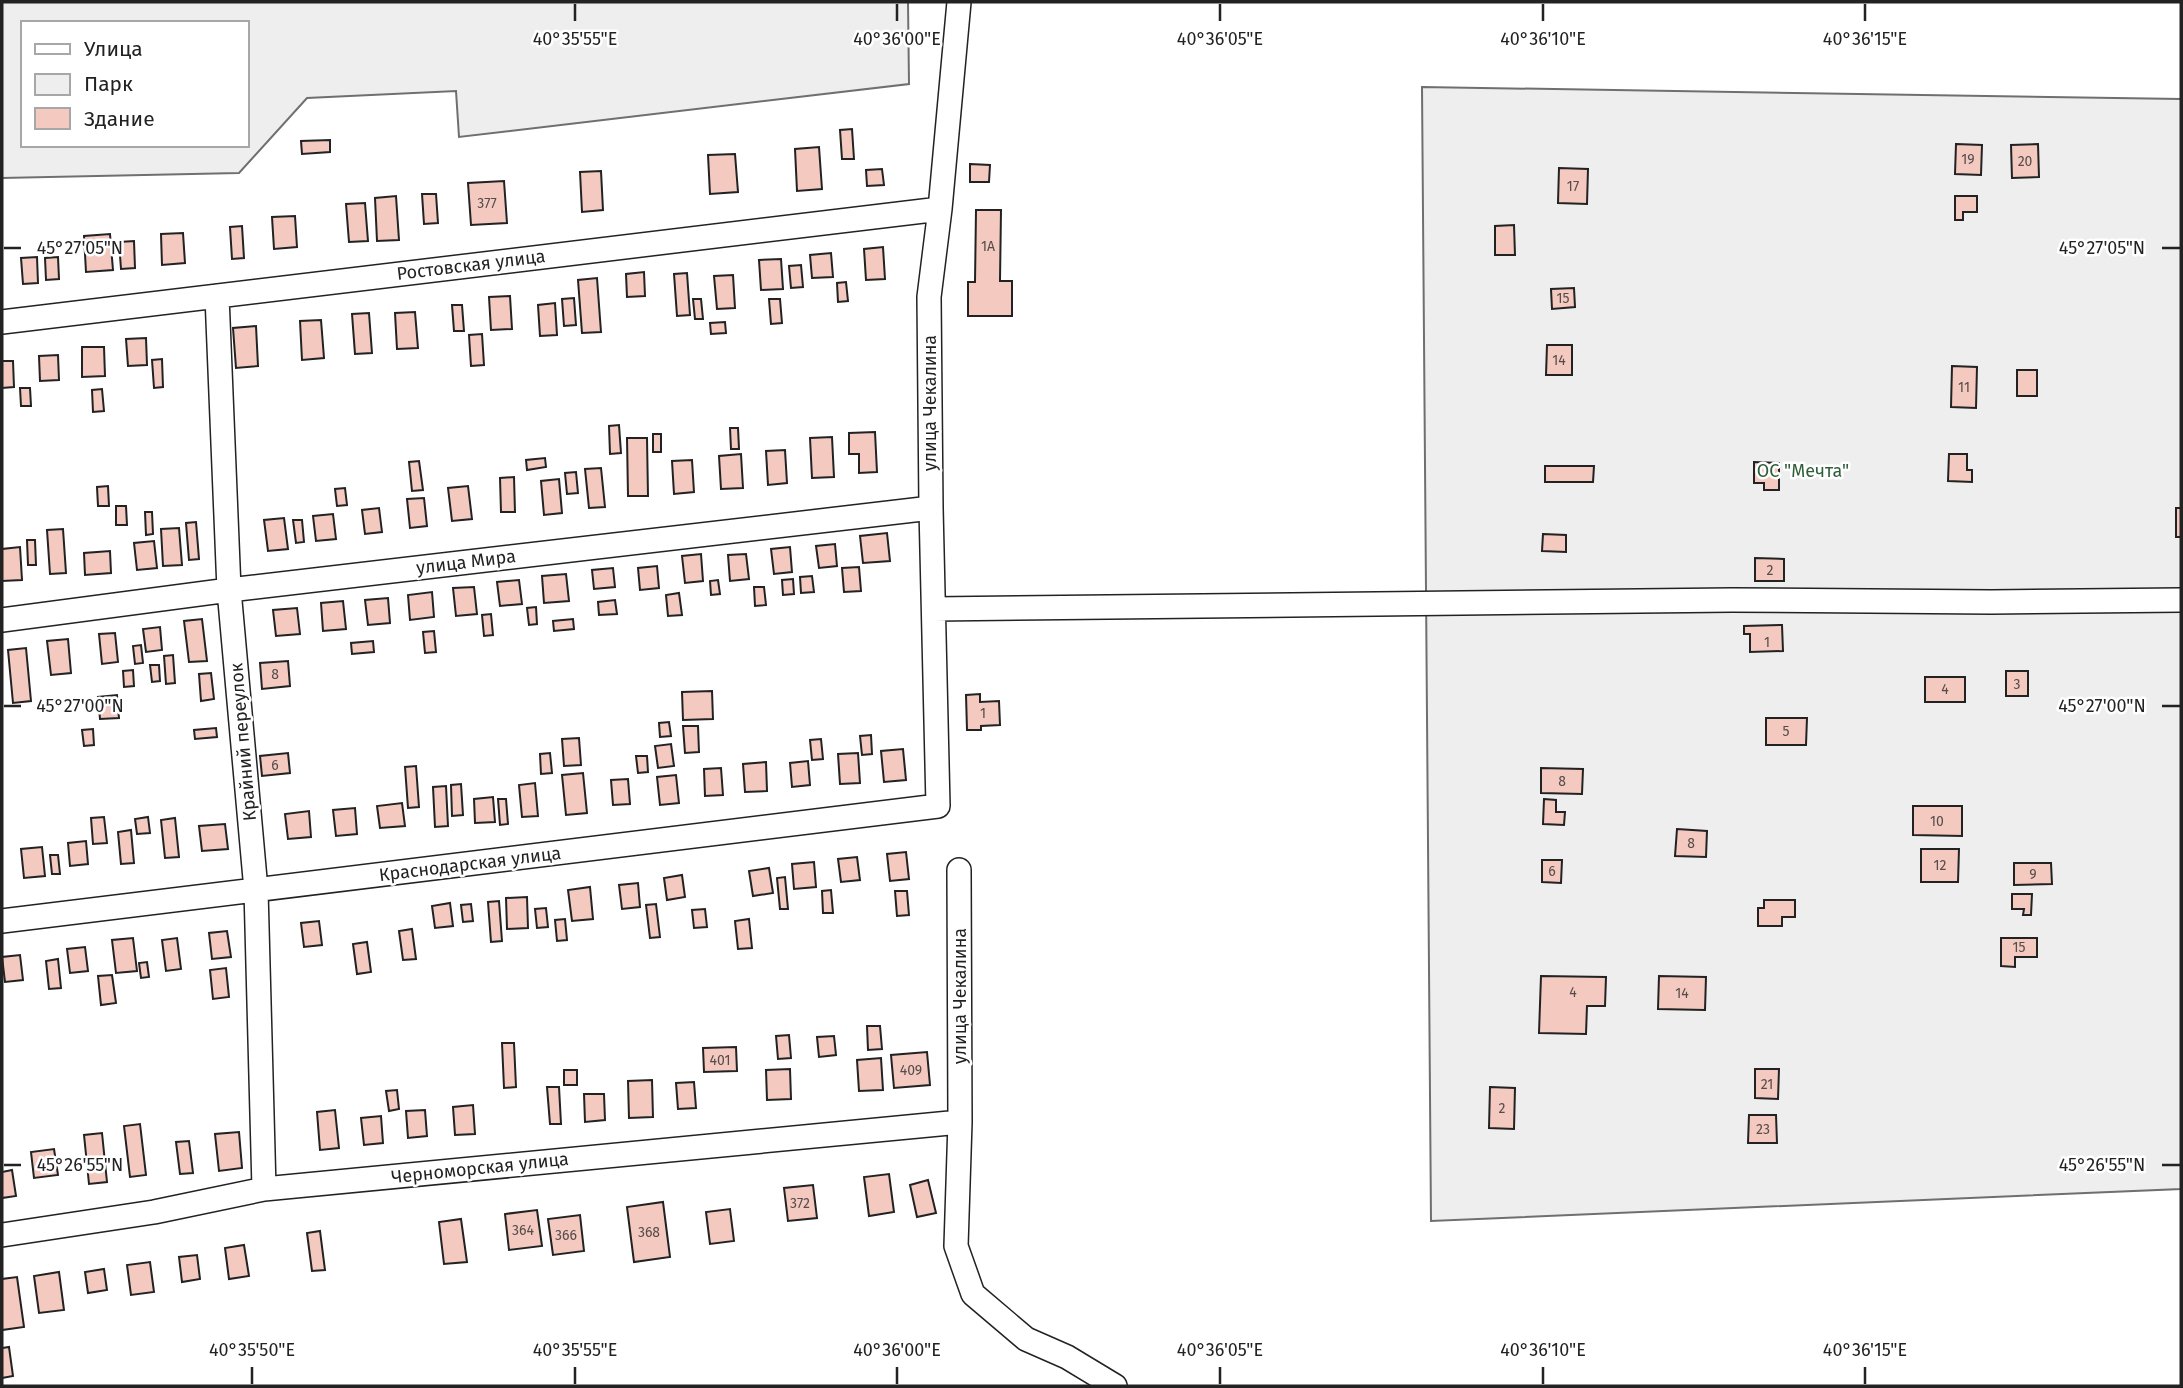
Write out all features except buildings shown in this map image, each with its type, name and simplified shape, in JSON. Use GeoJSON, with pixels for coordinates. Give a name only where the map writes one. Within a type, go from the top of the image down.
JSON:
{"type":"FeatureCollection","features":[{"type":"Feature","properties":{"kind":"street","name":"улица Чекалина"},"geometry":{"type":"LineString","coordinates":[[938,806],[930,508],[929,297],[959,2]]}},
{"type":"Feature","properties":{"kind":"street","name":"Ростовская улица"},"geometry":{"type":"LineString","coordinates":[[2,322],[940,209]]}},
{"type":"Feature","properties":{"kind":"street","name":"Крайний переулок"},"geometry":{"type":"LineString","coordinates":[[217,296],[229,590],[256,890],[264,1189]]}},
{"type":"Feature","properties":{"kind":"street","name":"улица Мира"},"geometry":{"type":"LineString","coordinates":[[2,621],[229,590],[930,508]]}},
{"type":"Feature","properties":{"kind":"street"},"geometry":{"type":"LineString","coordinates":[[934,609],[1705,600],[2181,600]]}},
{"type":"Feature","properties":{"kind":"street","name":"Краснодарская улица"},"geometry":{"type":"LineString","coordinates":[[2,921],[938,806]]}},
{"type":"Feature","properties":{"kind":"street","name":"улица Чекалина"},"geometry":{"type":"LineString","coordinates":[[959,870],[960,1122],[956,1246],[973,1294],[1026,1339],[1067,1357],[1115,1386]]}},
{"type":"Feature","properties":{"kind":"street","name":"Черноморская улица"},"geometry":{"type":"LineString","coordinates":[[2,1235],[154,1212],[264,1189],[960,1122]]}},
{"type":"Feature","properties":{"kind":"green space"},"geometry":{"type":"Polygon","coordinates":[[[2,2],[908,2],[909,84],[459,137],[456,91],[307,98],[239,173],[2,178],[2,2]]]}},
{"type":"Feature","properties":{"kind":"green space","name":"ОС \"Мечта\""},"geometry":{"type":"Polygon","coordinates":[[[1422,87],[2181,99],[2181,1189],[1431,1221],[1422,87]]]}}]}
